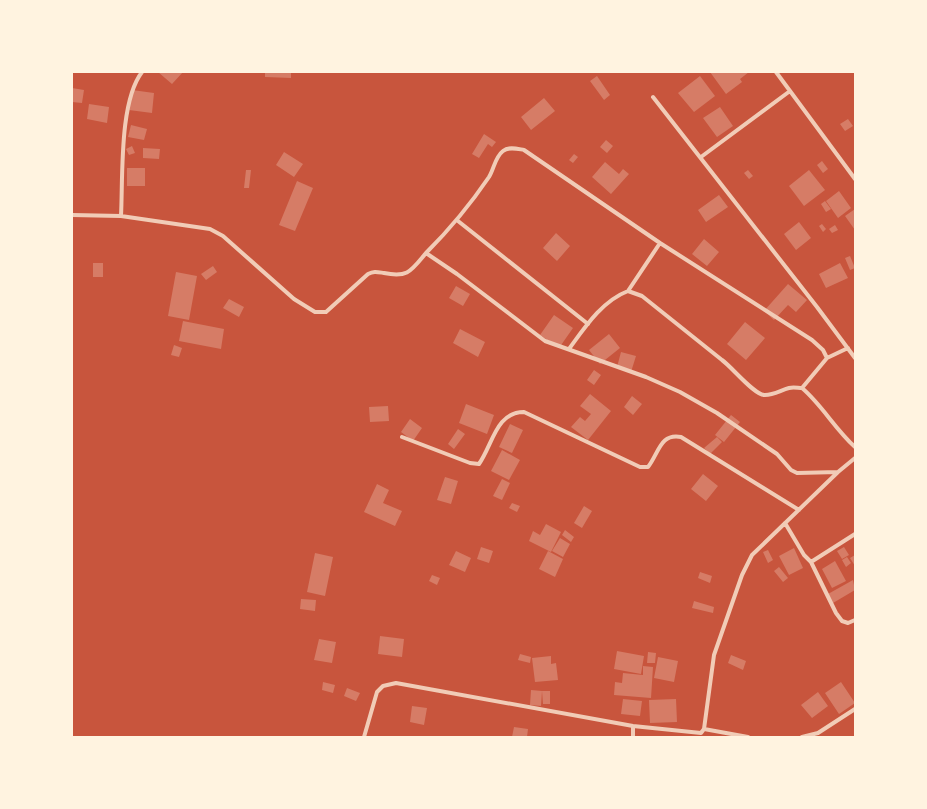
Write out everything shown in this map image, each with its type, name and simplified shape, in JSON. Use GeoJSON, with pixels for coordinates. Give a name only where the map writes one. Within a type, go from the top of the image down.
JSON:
{"type":"FeatureCollection","features":[{"type":"Feature","properties":{"kind":"street"},"geometry":{"type":"LineString","coordinates":[[121,216],[126,114],[131,92],[142,72]]}},
{"type":"Feature","properties":{"kind":"street"},"geometry":{"type":"LineString","coordinates":[[776,72],[855,179]]}},
{"type":"Feature","properties":{"kind":"street"},"geometry":{"type":"LineString","coordinates":[[701,157],[790,90]]}},
{"type":"Feature","properties":{"kind":"street"},"geometry":{"type":"LineString","coordinates":[[653,96],[813,300],[855,358]]}},
{"type":"Feature","properties":{"kind":"street"},"geometry":{"type":"LineString","coordinates":[[72,215],[121,216],[210,229],[223,236],[294,299],[315,312],[326,312],[368,274],[374,271],[397,276],[406,273],[458,221],[490,176],[499,156],[504,150],[511,148],[524,150],[660,243],[812,340],[822,350],[827,358]]}},
{"type":"Feature","properties":{"kind":"street"},"geometry":{"type":"LineString","coordinates":[[458,221],[588,324]]}},
{"type":"Feature","properties":{"kind":"street"},"geometry":{"type":"LineString","coordinates":[[569,349],[588,324],[616,295],[628,291],[660,243]]}},
{"type":"Feature","properties":{"kind":"street"},"geometry":{"type":"LineString","coordinates":[[426,253],[457,274],[534,335],[545,341],[646,377],[680,392],[717,413],[777,454],[791,470],[797,473],[838,472]]}},
{"type":"Feature","properties":{"kind":"street"},"geometry":{"type":"LineString","coordinates":[[628,291],[642,296],[728,364],[754,391],[763,396],[777,394],[789,388],[802,388],[811,396],[839,432],[855,447]]}},
{"type":"Feature","properties":{"kind":"street"},"geometry":{"type":"LineString","coordinates":[[802,388],[827,358],[848,348]]}},
{"type":"Feature","properties":{"kind":"street"},"geometry":{"type":"LineString","coordinates":[[402,438],[470,463],[479,464],[486,455],[500,424],[507,416],[514,412],[524,412],[640,467],[648,467],[667,437],[681,437],[799,510]]}},
{"type":"Feature","properties":{"kind":"street"},"geometry":{"type":"LineString","coordinates":[[364,737],[377,692],[383,686],[396,683],[633,726],[695,734],[701,733],[704,729],[714,655],[742,575],[752,555],[838,472],[855,458]]}},
{"type":"Feature","properties":{"kind":"street"},"geometry":{"type":"LineString","coordinates":[[785,523],[804,555],[812,562],[836,613],[842,621],[848,623],[855,620]]}},
{"type":"Feature","properties":{"kind":"street"},"geometry":{"type":"LineString","coordinates":[[812,562],[855,534]]}},
{"type":"Feature","properties":{"kind":"street"},"geometry":{"type":"LineString","coordinates":[[802,737],[818,733],[855,709]]}},
{"type":"Feature","properties":{"kind":"street"},"geometry":{"type":"LineString","coordinates":[[632,737],[633,726]]}},
{"type":"Feature","properties":{"kind":"street"},"geometry":{"type":"LineString","coordinates":[[704,729],[748,737]]}},
{"type":"Feature","properties":{"kind":"building"},"geometry":{"type":"Polygon","coordinates":[[[158,72],[183,72],[172,84],[158,72]]]}},
{"type":"Feature","properties":{"kind":"building"},"geometry":{"type":"Polygon","coordinates":[[[265,72],[291,72],[291,78],[265,77],[265,72]]]}},
{"type":"Feature","properties":{"kind":"building"},"geometry":{"type":"Polygon","coordinates":[[[710,72],[749,72],[740,79],[742,82],[726,94],[710,72]]]}},
{"type":"Feature","properties":{"kind":"building"},"geometry":{"type":"Polygon","coordinates":[[[597,76],[610,95],[604,100],[590,81],[597,76]]]}},
{"type":"Feature","properties":{"kind":"building"},"geometry":{"type":"Polygon","coordinates":[[[700,76],[715,96],[694,112],[678,93],[700,76]]]}},
{"type":"Feature","properties":{"kind":"building"},"geometry":{"type":"Polygon","coordinates":[[[72,88],[84,90],[82,103],[72,102],[72,88]]]}},
{"type":"Feature","properties":{"kind":"building"},"geometry":{"type":"Polygon","coordinates":[[[132,90],[154,93],[152,113],[129,110],[132,90]]]}},
{"type":"Feature","properties":{"kind":"building"},"geometry":{"type":"Polygon","coordinates":[[[544,98],[555,111],[531,130],[521,117],[544,98]]]}},
{"type":"Feature","properties":{"kind":"building"},"geometry":{"type":"Polygon","coordinates":[[[89,104],[109,107],[107,123],[87,119],[89,104]]]}},
{"type":"Feature","properties":{"kind":"building"},"geometry":{"type":"Polygon","coordinates":[[[720,107],[733,126],[717,137],[703,118],[720,107]]]}},
{"type":"Feature","properties":{"kind":"building"},"geometry":{"type":"Polygon","coordinates":[[[848,119],[853,126],[845,131],[840,124],[848,119]]]}},
{"type":"Feature","properties":{"kind":"building"},"geometry":{"type":"Polygon","coordinates":[[[131,125],[147,129],[144,140],[128,137],[131,125]]]}},
{"type":"Feature","properties":{"kind":"building"},"geometry":{"type":"Polygon","coordinates":[[[484,134],[496,142],[492,147],[488,144],[479,158],[472,154],[484,134]]]}},
{"type":"Feature","properties":{"kind":"building"},"geometry":{"type":"Polygon","coordinates":[[[606,140],[613,146],[607,153],[600,147],[606,140]]]}},
{"type":"Feature","properties":{"kind":"building"},"geometry":{"type":"Polygon","coordinates":[[[132,146],[135,153],[129,155],[126,149],[132,146]]]}},
{"type":"Feature","properties":{"kind":"building"},"geometry":{"type":"Polygon","coordinates":[[[143,148],[160,149],[159,159],[143,158],[143,148]]]}},
{"type":"Feature","properties":{"kind":"building"},"geometry":{"type":"Polygon","coordinates":[[[284,152],[303,164],[294,177],[276,165],[284,152]]]}},
{"type":"Feature","properties":{"kind":"building"},"geometry":{"type":"Polygon","coordinates":[[[574,154],[578,157],[573,163],[569,160],[574,154]]]}},
{"type":"Feature","properties":{"kind":"building"},"geometry":{"type":"Polygon","coordinates":[[[822,161],[828,169],[823,173],[817,165],[822,161]]]}},
{"type":"Feature","properties":{"kind":"building"},"geometry":{"type":"Polygon","coordinates":[[[605,162],[619,174],[623,169],[629,174],[611,194],[592,177],[605,162]]]}},
{"type":"Feature","properties":{"kind":"building"},"geometry":{"type":"Polygon","coordinates":[[[127,168],[145,168],[145,186],[127,186],[127,168]]]}},
{"type":"Feature","properties":{"kind":"building"},"geometry":{"type":"Polygon","coordinates":[[[246,170],[251,170],[249,188],[244,188],[246,170]]]}},
{"type":"Feature","properties":{"kind":"building"},"geometry":{"type":"Polygon","coordinates":[[[748,170],[753,176],[749,179],[744,173],[748,170]]]}},
{"type":"Feature","properties":{"kind":"building"},"geometry":{"type":"Polygon","coordinates":[[[809,170],[825,190],[804,206],[789,186],[809,170]]]}},
{"type":"Feature","properties":{"kind":"building"},"geometry":{"type":"Polygon","coordinates":[[[297,181],[313,188],[295,231],[279,225],[297,181]]]}},
{"type":"Feature","properties":{"kind":"building"},"geometry":{"type":"Polygon","coordinates":[[[839,191],[851,208],[838,218],[826,201],[839,191]]]}},
{"type":"Feature","properties":{"kind":"building"},"geometry":{"type":"Polygon","coordinates":[[[719,195],[728,207],[706,222],[698,210],[719,195]]]}},
{"type":"Feature","properties":{"kind":"building"},"geometry":{"type":"Polygon","coordinates":[[[825,201],[831,209],[826,212],[821,204],[825,201]]]}},
{"type":"Feature","properties":{"kind":"building"},"geometry":{"type":"Polygon","coordinates":[[[855,209],[855,230],[845,216],[855,209]]]}},
{"type":"Feature","properties":{"kind":"building"},"geometry":{"type":"Polygon","coordinates":[[[799,222],[811,238],[796,250],[784,234],[799,222]]]}},
{"type":"Feature","properties":{"kind":"building"},"geometry":{"type":"Polygon","coordinates":[[[822,224],[826,229],[823,232],[819,226],[822,224]]]}},
{"type":"Feature","properties":{"kind":"building"},"geometry":{"type":"Polygon","coordinates":[[[835,225],[838,230],[832,233],[829,229],[835,225]]]}},
{"type":"Feature","properties":{"kind":"building"},"geometry":{"type":"Polygon","coordinates":[[[556,233],[570,246],[557,261],[543,248],[556,233]]]}},
{"type":"Feature","properties":{"kind":"building"},"geometry":{"type":"Polygon","coordinates":[[[704,239],[719,252],[707,266],[692,254],[704,239]]]}},
{"type":"Feature","properties":{"kind":"building"},"geometry":{"type":"Polygon","coordinates":[[[850,256],[855,268],[850,270],[845,258],[850,256]]]}},
{"type":"Feature","properties":{"kind":"building"},"geometry":{"type":"Polygon","coordinates":[[[93,263],[103,263],[103,277],[93,277],[93,263]]]}},
{"type":"Feature","properties":{"kind":"building"},"geometry":{"type":"Polygon","coordinates":[[[840,263],[848,278],[826,288],[819,274],[840,263]]]}},
{"type":"Feature","properties":{"kind":"building"},"geometry":{"type":"Polygon","coordinates":[[[213,266],[217,272],[206,280],[201,274],[213,266]]]}},
{"type":"Feature","properties":{"kind":"building"},"geometry":{"type":"Polygon","coordinates":[[[176,272],[197,276],[189,320],[168,316],[176,272]]]}},
{"type":"Feature","properties":{"kind":"building"},"geometry":{"type":"Polygon","coordinates":[[[788,284],[807,300],[796,312],[788,305],[774,320],[764,311],[788,284]]]}},
{"type":"Feature","properties":{"kind":"building"},"geometry":{"type":"Polygon","coordinates":[[[456,286],[470,294],[463,306],[449,298],[456,286]]]}},
{"type":"Feature","properties":{"kind":"building"},"geometry":{"type":"Polygon","coordinates":[[[229,299],[244,307],[239,317],[223,308],[229,299]]]}},
{"type":"Feature","properties":{"kind":"building"},"geometry":{"type":"Polygon","coordinates":[[[554,315],[573,328],[559,348],[540,335],[554,315]]]}},
{"type":"Feature","properties":{"kind":"building"},"geometry":{"type":"Polygon","coordinates":[[[183,321],[224,329],[221,349],[179,341],[183,321]]]}},
{"type":"Feature","properties":{"kind":"building"},"geometry":{"type":"Polygon","coordinates":[[[745,322],[765,338],[746,360],[727,344],[745,322]]]}},
{"type":"Feature","properties":{"kind":"building"},"geometry":{"type":"Polygon","coordinates":[[[460,329],[485,342],[478,357],[453,343],[460,329]]]}},
{"type":"Feature","properties":{"kind":"building"},"geometry":{"type":"Polygon","coordinates":[[[609,334],[620,348],[600,364],[589,350],[609,334]]]}},
{"type":"Feature","properties":{"kind":"building"},"geometry":{"type":"Polygon","coordinates":[[[174,345],[182,348],[179,357],[171,355],[174,345]]]}},
{"type":"Feature","properties":{"kind":"building"},"geometry":{"type":"Polygon","coordinates":[[[621,352],[636,356],[631,372],[617,367],[621,352]]]}},
{"type":"Feature","properties":{"kind":"building"},"geometry":{"type":"Polygon","coordinates":[[[594,370],[601,375],[594,385],[587,380],[594,370]]]}},
{"type":"Feature","properties":{"kind":"building"},"geometry":{"type":"Polygon","coordinates":[[[590,394],[611,411],[588,440],[571,427],[580,417],[585,421],[591,414],[580,406],[590,394]]]}},
{"type":"Feature","properties":{"kind":"building"},"geometry":{"type":"Polygon","coordinates":[[[632,396],[642,404],[633,415],[624,407],[632,396]]]}},
{"type":"Feature","properties":{"kind":"building"},"geometry":{"type":"Polygon","coordinates":[[[466,404],[494,415],[487,434],[459,423],[466,404]]]}},
{"type":"Feature","properties":{"kind":"building"},"geometry":{"type":"Polygon","coordinates":[[[388,406],[389,421],[370,422],[369,407],[388,406]]]}},
{"type":"Feature","properties":{"kind":"building"},"geometry":{"type":"Polygon","coordinates":[[[731,415],[740,422],[724,442],[715,435],[731,415]]]}},
{"type":"Feature","properties":{"kind":"building"},"geometry":{"type":"Polygon","coordinates":[[[410,419],[422,428],[413,441],[401,432],[410,419]]]}},
{"type":"Feature","properties":{"kind":"building"},"geometry":{"type":"Polygon","coordinates":[[[510,424],[523,430],[512,453],[499,447],[510,424]]]}},
{"type":"Feature","properties":{"kind":"building"},"geometry":{"type":"Polygon","coordinates":[[[458,429],[465,434],[454,449],[448,444],[458,429]]]}},
{"type":"Feature","properties":{"kind":"building"},"geometry":{"type":"Polygon","coordinates":[[[717,437],[722,442],[710,454],[704,448],[717,437]]]}},
{"type":"Feature","properties":{"kind":"building"},"geometry":{"type":"Polygon","coordinates":[[[502,450],[520,460],[509,480],[491,471],[502,450]]]}},
{"type":"Feature","properties":{"kind":"building"},"geometry":{"type":"Polygon","coordinates":[[[703,474],[718,486],[706,501],[691,489],[703,474]]]}},
{"type":"Feature","properties":{"kind":"building"},"geometry":{"type":"Polygon","coordinates":[[[445,477],[458,481],[451,504],[437,500],[445,477]]]}},
{"type":"Feature","properties":{"kind":"building"},"geometry":{"type":"Polygon","coordinates":[[[502,479],[510,483],[502,500],[493,496],[502,479]]]}},
{"type":"Feature","properties":{"kind":"building"},"geometry":{"type":"Polygon","coordinates":[[[377,484],[389,490],[383,503],[402,511],[395,526],[364,512],[377,484]]]}},
{"type":"Feature","properties":{"kind":"building"},"geometry":{"type":"Polygon","coordinates":[[[512,503],[520,506],[517,512],[509,508],[512,503]]]}},
{"type":"Feature","properties":{"kind":"building"},"geometry":{"type":"Polygon","coordinates":[[[584,506],[592,511],[582,528],[574,523],[584,506]]]}},
{"type":"Feature","properties":{"kind":"building"},"geometry":{"type":"Polygon","coordinates":[[[546,524],[561,532],[551,552],[529,541],[533,531],[540,535],[546,524]]]}},
{"type":"Feature","properties":{"kind":"building"},"geometry":{"type":"Polygon","coordinates":[[[565,530],[574,537],[571,542],[562,535],[565,530]]]}},
{"type":"Feature","properties":{"kind":"building"},"geometry":{"type":"Polygon","coordinates":[[[560,538],[570,544],[563,557],[552,551],[560,538]]]}},
{"type":"Feature","properties":{"kind":"building"},"geometry":{"type":"Polygon","coordinates":[[[481,547],[493,551],[489,563],[477,559],[481,547]]]}},
{"type":"Feature","properties":{"kind":"building"},"geometry":{"type":"Polygon","coordinates":[[[844,547],[849,555],[842,559],[837,551],[844,547]]]}},
{"type":"Feature","properties":{"kind":"building"},"geometry":{"type":"Polygon","coordinates":[[[794,548],[803,568],[789,575],[779,556],[794,548]]]}},
{"type":"Feature","properties":{"kind":"building"},"geometry":{"type":"Polygon","coordinates":[[[768,550],[773,560],[768,563],[763,552],[768,550]]]}},
{"type":"Feature","properties":{"kind":"building"},"geometry":{"type":"Polygon","coordinates":[[[456,551],[471,558],[465,572],[449,565],[456,551]]]}},
{"type":"Feature","properties":{"kind":"building"},"geometry":{"type":"Polygon","coordinates":[[[548,551],[563,559],[555,577],[539,569],[548,551]]]}},
{"type":"Feature","properties":{"kind":"building"},"geometry":{"type":"Polygon","coordinates":[[[315,553],[333,557],[325,596],[307,592],[315,553]]]}},
{"type":"Feature","properties":{"kind":"building"},"geometry":{"type":"Polygon","coordinates":[[[855,555],[855,566],[850,558],[855,555]]]}},
{"type":"Feature","properties":{"kind":"building"},"geometry":{"type":"Polygon","coordinates":[[[847,557],[851,563],[846,567],[842,560],[847,557]]]}},
{"type":"Feature","properties":{"kind":"building"},"geometry":{"type":"Polygon","coordinates":[[[835,561],[846,581],[832,588],[822,569],[835,561]]]}},
{"type":"Feature","properties":{"kind":"building"},"geometry":{"type":"Polygon","coordinates":[[[779,567],[788,578],[783,582],[774,571],[779,567]]]}},
{"type":"Feature","properties":{"kind":"building"},"geometry":{"type":"Polygon","coordinates":[[[700,572],[712,576],[710,583],[698,578],[700,572]]]}},
{"type":"Feature","properties":{"kind":"building"},"geometry":{"type":"Polygon","coordinates":[[[432,575],[440,578],[437,585],[429,581],[432,575]]]}},
{"type":"Feature","properties":{"kind":"building"},"geometry":{"type":"Polygon","coordinates":[[[853,580],[855,590],[833,603],[828,594],[853,580]]]}},
{"type":"Feature","properties":{"kind":"building"},"geometry":{"type":"Polygon","coordinates":[[[301,599],[316,600],[315,611],[300,609],[301,599]]]}},
{"type":"Feature","properties":{"kind":"building"},"geometry":{"type":"Polygon","coordinates":[[[694,601],[714,607],[713,613],[692,608],[694,601]]]}},
{"type":"Feature","properties":{"kind":"building"},"geometry":{"type":"Polygon","coordinates":[[[380,636],[404,639],[402,657],[378,654],[380,636]]]}},
{"type":"Feature","properties":{"kind":"building"},"geometry":{"type":"Polygon","coordinates":[[[319,639],[336,642],[332,663],[314,660],[319,639]]]}},
{"type":"Feature","properties":{"kind":"building"},"geometry":{"type":"Polygon","coordinates":[[[617,651],[644,656],[641,674],[614,669],[617,651]]]}},
{"type":"Feature","properties":{"kind":"building"},"geometry":{"type":"Polygon","coordinates":[[[648,652],[656,653],[655,663],[647,663],[648,652]]]}},
{"type":"Feature","properties":{"kind":"building"},"geometry":{"type":"Polygon","coordinates":[[[520,654],[531,657],[530,663],[518,660],[520,654]]]}},
{"type":"Feature","properties":{"kind":"building"},"geometry":{"type":"Polygon","coordinates":[[[731,655],[746,661],[743,670],[728,663],[731,655]]]}},
{"type":"Feature","properties":{"kind":"building"},"geometry":{"type":"Polygon","coordinates":[[[551,656],[551,664],[556,663],[558,680],[535,682],[532,658],[551,656]]]}},
{"type":"Feature","properties":{"kind":"building"},"geometry":{"type":"Polygon","coordinates":[[[658,657],[678,661],[674,682],[654,678],[658,657]]]}},
{"type":"Feature","properties":{"kind":"building"},"geometry":{"type":"Polygon","coordinates":[[[643,666],[653,667],[651,698],[614,695],[615,682],[622,683],[623,673],[643,675],[643,666]]]}},
{"type":"Feature","properties":{"kind":"building"},"geometry":{"type":"Polygon","coordinates":[[[323,682],[335,685],[333,693],[322,690],[323,682]]]}},
{"type":"Feature","properties":{"kind":"building"},"geometry":{"type":"Polygon","coordinates":[[[841,682],[855,703],[839,714],[825,693],[841,682]]]}},
{"type":"Feature","properties":{"kind":"building"},"geometry":{"type":"Polygon","coordinates":[[[347,688],[360,693],[356,701],[344,696],[347,688]]]}},
{"type":"Feature","properties":{"kind":"building"},"geometry":{"type":"Polygon","coordinates":[[[531,690],[542,691],[541,706],[530,705],[531,690]]]}},
{"type":"Feature","properties":{"kind":"building"},"geometry":{"type":"Polygon","coordinates":[[[542,691],[550,691],[550,704],[543,704],[542,691]]]}},
{"type":"Feature","properties":{"kind":"building"},"geometry":{"type":"Polygon","coordinates":[[[818,692],[828,706],[812,718],[801,705],[818,692]]]}},
{"type":"Feature","properties":{"kind":"building"},"geometry":{"type":"Polygon","coordinates":[[[623,699],[642,701],[640,716],[621,714],[623,699]]]}},
{"type":"Feature","properties":{"kind":"building"},"geometry":{"type":"Polygon","coordinates":[[[676,699],[677,722],[650,723],[649,700],[676,699]]]}},
{"type":"Feature","properties":{"kind":"building"},"geometry":{"type":"Polygon","coordinates":[[[412,706],[427,708],[424,725],[410,722],[412,706]]]}},
{"type":"Feature","properties":{"kind":"building"},"geometry":{"type":"Polygon","coordinates":[[[514,727],[528,729],[527,737],[512,737],[514,727]]]}}]}
